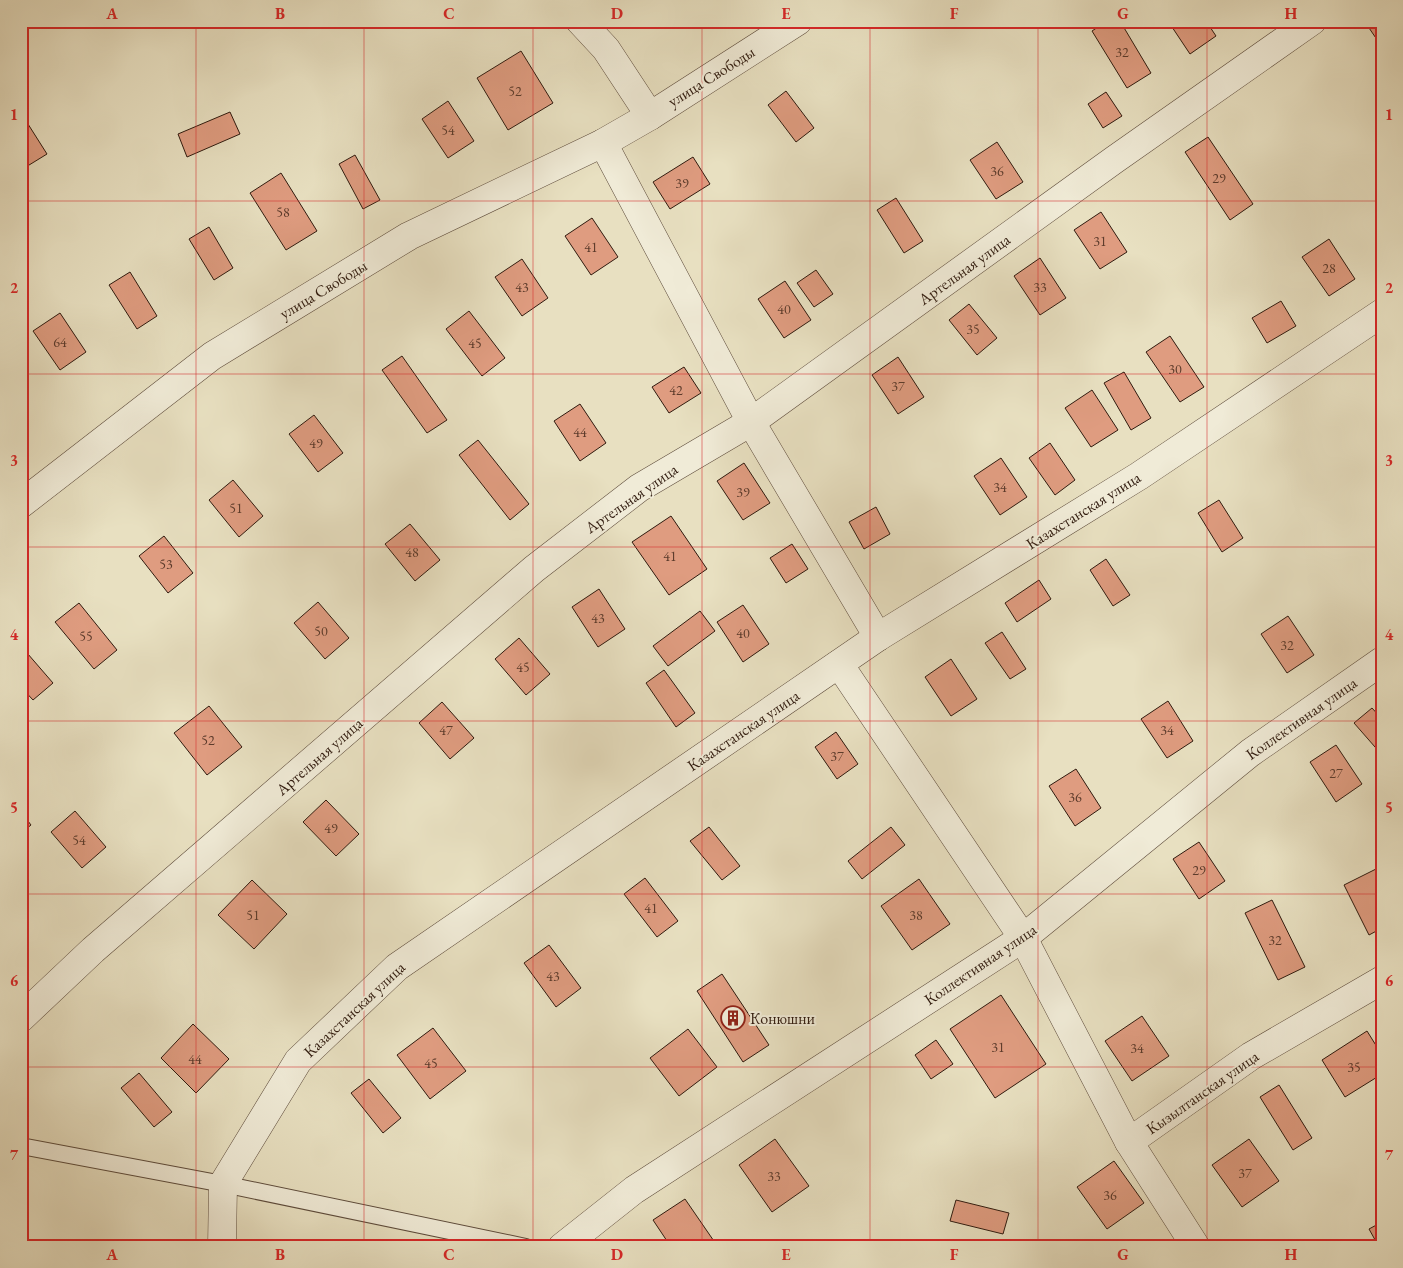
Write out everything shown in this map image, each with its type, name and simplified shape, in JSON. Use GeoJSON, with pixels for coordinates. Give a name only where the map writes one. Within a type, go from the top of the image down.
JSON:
{"type":"FeatureCollection","features":[{"type":"Feature","properties":{"kind":"street","name":"улица Свободы"},"geometry":{"type":"LineString","coordinates":[[580,21],[606,49],[650,116]]}},
{"type":"Feature","properties":{"kind":"street","name":"улица Свободы"},"geometry":{"type":"LineString","coordinates":[[21,504],[212,356],[409,236],[603,143],[650,116],[798,21]]}},
{"type":"Feature","properties":{"kind":"street","name":"Артельная улица"},"geometry":{"type":"LineString","coordinates":[[21,1018],[93,950],[534,569],[639,488],[751,422],[1114,160],[1312,21]]}},
{"type":"Feature","properties":{"kind":"street"},"geometry":{"type":"LineString","coordinates":[[603,143],[751,422],[878,637]]}},
{"type":"Feature","properties":{"kind":"street","name":"Казахстанская улица"},"geometry":{"type":"LineString","coordinates":[[223,1184],[298,1060],[397,967],[878,637],[1139,476],[1382,313]]}},
{"type":"Feature","properties":{"kind":"street","name":"Коллективная улица"},"geometry":{"type":"LineString","coordinates":[[562,1247],[634,1190],[1023,938],[1250,753],[1382,661]]}},
{"type":"Feature","properties":{"kind":"street"},"geometry":{"type":"LineString","coordinates":[[839,664],[1023,938],[1129,1142]]}},
{"type":"Feature","properties":{"kind":"street","name":"Кызылтанская улица"},"geometry":{"type":"LineString","coordinates":[[1196,1247],[1129,1142],[1250,1056],[1382,980]]}},
{"type":"Feature","properties":{"kind":"street"},"geometry":{"type":"LineString","coordinates":[[222,1247],[223,1184]]}},
{"type":"Feature","properties":{"kind":"lane"},"geometry":{"type":"LineString","coordinates":[[21,1146],[223,1184],[526,1247]]}},
{"type":"Feature","properties":{"kind":"building"},"geometry":{"type":"Polygon","coordinates":[[[363,21],[379,21],[368,28],[363,21]]]}},
{"type":"Feature","properties":{"kind":"building"},"geometry":{"type":"Polygon","coordinates":[[[1107,21],[1120,21],[1151,73],[1127,88],[1092,31],[1107,21]]]}},
{"type":"Feature","properties":{"kind":"building"},"geometry":{"type":"Polygon","coordinates":[[[1168,21],[1206,21],[1216,36],[1190,54],[1168,21]]]}},
{"type":"Feature","properties":{"kind":"building"},"geometry":{"type":"Polygon","coordinates":[[[1373,21],[1382,21],[1382,47],[1367,25],[1373,21]]]}},
{"type":"Feature","properties":{"kind":"building"},"geometry":{"type":"Polygon","coordinates":[[[521,51],[553,103],[508,130],[477,78],[521,51]]]}},
{"type":"Feature","properties":{"kind":"building"},"geometry":{"type":"Polygon","coordinates":[[[786,91],[814,128],[796,142],[768,105],[786,91]]]}},
{"type":"Feature","properties":{"kind":"building"},"geometry":{"type":"Polygon","coordinates":[[[1106,92],[1122,116],[1103,128],[1088,104],[1106,92]]]}},
{"type":"Feature","properties":{"kind":"building"},"geometry":{"type":"Polygon","coordinates":[[[448,101],[474,141],[448,158],[422,119],[448,101]]]}},
{"type":"Feature","properties":{"kind":"building"},"geometry":{"type":"Polygon","coordinates":[[[230,112],[240,134],[187,157],[178,134],[230,112]]]}},
{"type":"Feature","properties":{"kind":"building"},"geometry":{"type":"Polygon","coordinates":[[[21,113],[47,154],[21,170],[21,113]]]}},
{"type":"Feature","properties":{"kind":"building"},"geometry":{"type":"Polygon","coordinates":[[[1208,137],[1253,204],[1230,220],[1185,152],[1208,137]]]}},
{"type":"Feature","properties":{"kind":"building"},"geometry":{"type":"Polygon","coordinates":[[[997,142],[1023,182],[996,199],[970,160],[997,142]]]}},
{"type":"Feature","properties":{"kind":"building"},"geometry":{"type":"Polygon","coordinates":[[[355,155],[380,200],[363,209],[339,164],[355,155]]]}},
{"type":"Feature","properties":{"kind":"building"},"geometry":{"type":"Polygon","coordinates":[[[693,157],[710,184],[670,209],[653,182],[693,157]]]}},
{"type":"Feature","properties":{"kind":"building"},"geometry":{"type":"Polygon","coordinates":[[[281,173],[317,231],[286,250],[250,193],[281,173]]]}},
{"type":"Feature","properties":{"kind":"building"},"geometry":{"type":"Polygon","coordinates":[[[896,198],[923,241],[904,253],[877,210],[896,198]]]}},
{"type":"Feature","properties":{"kind":"building"},"geometry":{"type":"Polygon","coordinates":[[[1101,212],[1127,252],[1100,269],[1074,230],[1101,212]]]}},
{"type":"Feature","properties":{"kind":"building"},"geometry":{"type":"Polygon","coordinates":[[[592,218],[618,257],[591,275],[565,236],[592,218]]]}},
{"type":"Feature","properties":{"kind":"building"},"geometry":{"type":"Polygon","coordinates":[[[209,227],[233,268],[214,280],[189,239],[209,227]]]}},
{"type":"Feature","properties":{"kind":"building"},"geometry":{"type":"Polygon","coordinates":[[[1329,239],[1355,279],[1329,296],[1302,257],[1329,239]]]}},
{"type":"Feature","properties":{"kind":"building"},"geometry":{"type":"Polygon","coordinates":[[[1040,258],[1066,298],[1040,315],[1014,276],[1040,258]]]}},
{"type":"Feature","properties":{"kind":"building"},"geometry":{"type":"Polygon","coordinates":[[[522,259],[548,298],[522,316],[495,277],[522,259]]]}},
{"type":"Feature","properties":{"kind":"building"},"geometry":{"type":"Polygon","coordinates":[[[816,270],[833,294],[814,307],[797,283],[816,270]]]}},
{"type":"Feature","properties":{"kind":"building"},"geometry":{"type":"Polygon","coordinates":[[[130,272],[157,316],[137,329],[109,285],[130,272]]]}},
{"type":"Feature","properties":{"kind":"building"},"geometry":{"type":"Polygon","coordinates":[[[785,281],[811,320],[784,338],[758,299],[785,281]]]}},
{"type":"Feature","properties":{"kind":"building"},"geometry":{"type":"Polygon","coordinates":[[[1281,301],[1296,326],[1267,343],[1252,318],[1281,301]]]}},
{"type":"Feature","properties":{"kind":"building"},"geometry":{"type":"Polygon","coordinates":[[[969,304],[997,338],[977,355],[949,320],[969,304]]]}},
{"type":"Feature","properties":{"kind":"building"},"geometry":{"type":"Polygon","coordinates":[[[469,311],[505,358],[482,376],[446,329],[469,311]]]}},
{"type":"Feature","properties":{"kind":"building"},"geometry":{"type":"Polygon","coordinates":[[[60,313],[86,352],[60,370],[33,331],[60,313]]]}},
{"type":"Feature","properties":{"kind":"building"},"geometry":{"type":"Polygon","coordinates":[[[1170,336],[1204,387],[1180,402],[1146,352],[1170,336]]]}},
{"type":"Feature","properties":{"kind":"building"},"geometry":{"type":"Polygon","coordinates":[[[402,356],[447,420],[427,433],[382,370],[402,356]]]}},
{"type":"Feature","properties":{"kind":"building"},"geometry":{"type":"Polygon","coordinates":[[[898,357],[924,397],[898,414],[872,375],[898,357]]]}},
{"type":"Feature","properties":{"kind":"building"},"geometry":{"type":"Polygon","coordinates":[[[684,367],[701,393],[669,413],[652,387],[684,367]]]}},
{"type":"Feature","properties":{"kind":"building"},"geometry":{"type":"Polygon","coordinates":[[[1124,372],[1151,418],[1131,430],[1104,383],[1124,372]]]}},
{"type":"Feature","properties":{"kind":"building"},"geometry":{"type":"Polygon","coordinates":[[[1092,390],[1118,430],[1091,447],[1065,408],[1092,390]]]}},
{"type":"Feature","properties":{"kind":"building"},"geometry":{"type":"Polygon","coordinates":[[[580,404],[606,443],[580,461],[554,421],[580,404]]]}},
{"type":"Feature","properties":{"kind":"building"},"geometry":{"type":"Polygon","coordinates":[[[314,415],[343,453],[318,472],[289,434],[314,415]]]}},
{"type":"Feature","properties":{"kind":"building"},"geometry":{"type":"Polygon","coordinates":[[[478,440],[529,504],[510,520],[459,455],[478,440]]]}},
{"type":"Feature","properties":{"kind":"building"},"geometry":{"type":"Polygon","coordinates":[[[1050,443],[1075,480],[1055,495],[1029,458],[1050,443]]]}},
{"type":"Feature","properties":{"kind":"building"},"geometry":{"type":"Polygon","coordinates":[[[1001,458],[1027,497],[1000,515],[974,476],[1001,458]]]}},
{"type":"Feature","properties":{"kind":"building"},"geometry":{"type":"Polygon","coordinates":[[[744,463],[770,503],[743,520],[717,481],[744,463]]]}},
{"type":"Feature","properties":{"kind":"building"},"geometry":{"type":"Polygon","coordinates":[[[233,480],[263,516],[239,537],[209,500],[233,480]]]}},
{"type":"Feature","properties":{"kind":"building"},"geometry":{"type":"Polygon","coordinates":[[[1219,500],[1243,538],[1222,552],[1198,513],[1219,500]]]}},
{"type":"Feature","properties":{"kind":"building"},"geometry":{"type":"Polygon","coordinates":[[[876,507],[890,534],[864,549],[849,522],[876,507]]]}},
{"type":"Feature","properties":{"kind":"building"},"geometry":{"type":"Polygon","coordinates":[[[671,516],[707,569],[669,595],[632,542],[671,516]]]}},
{"type":"Feature","properties":{"kind":"building"},"geometry":{"type":"Polygon","coordinates":[[[410,524],[440,560],[415,581],[385,544],[410,524]]]}},
{"type":"Feature","properties":{"kind":"building"},"geometry":{"type":"Polygon","coordinates":[[[164,536],[193,573],[168,593],[139,556],[164,536]]]}},
{"type":"Feature","properties":{"kind":"building"},"geometry":{"type":"Polygon","coordinates":[[[792,544],[808,569],[786,583],[770,558],[792,544]]]}},
{"type":"Feature","properties":{"kind":"building"},"geometry":{"type":"Polygon","coordinates":[[[1106,559],[1130,595],[1113,606],[1090,570],[1106,559]]]}},
{"type":"Feature","properties":{"kind":"building"},"geometry":{"type":"Polygon","coordinates":[[[1039,580],[1051,599],[1017,622],[1005,603],[1039,580]]]}},
{"type":"Feature","properties":{"kind":"building"},"geometry":{"type":"Polygon","coordinates":[[[599,589],[625,629],[598,647],[572,607],[599,589]]]}},
{"type":"Feature","properties":{"kind":"building"},"geometry":{"type":"Polygon","coordinates":[[[318,602],[349,638],[325,659],[294,623],[318,602]]]}},
{"type":"Feature","properties":{"kind":"building"},"geometry":{"type":"Polygon","coordinates":[[[79,603],[117,650],[94,669],[55,622],[79,603]]]}},
{"type":"Feature","properties":{"kind":"building"},"geometry":{"type":"Polygon","coordinates":[[[743,605],[769,644],[743,662],[717,622],[743,605]]]}},
{"type":"Feature","properties":{"kind":"building"},"geometry":{"type":"Polygon","coordinates":[[[700,611],[715,631],[668,666],[653,646],[700,611]]]}},
{"type":"Feature","properties":{"kind":"building"},"geometry":{"type":"Polygon","coordinates":[[[1288,616],[1314,655],[1287,673],[1261,634],[1288,616]]]}},
{"type":"Feature","properties":{"kind":"building"},"geometry":{"type":"Polygon","coordinates":[[[1002,632],[1026,669],[1010,679],[985,643],[1002,632]]]}},
{"type":"Feature","properties":{"kind":"building"},"geometry":{"type":"Polygon","coordinates":[[[519,638],[550,674],[526,695],[495,659],[519,638]]]}},
{"type":"Feature","properties":{"kind":"building"},"geometry":{"type":"Polygon","coordinates":[[[21,646],[53,683],[33,700],[21,687],[21,646]]]}},
{"type":"Feature","properties":{"kind":"building"},"geometry":{"type":"Polygon","coordinates":[[[951,659],[977,699],[951,716],[925,677],[951,659]]]}},
{"type":"Feature","properties":{"kind":"building"},"geometry":{"type":"Polygon","coordinates":[[[664,670],[695,713],[676,727],[646,683],[664,670]]]}},
{"type":"Feature","properties":{"kind":"building"},"geometry":{"type":"Polygon","coordinates":[[[1168,701],[1193,741],[1167,758],[1141,719],[1168,701]]]}},
{"type":"Feature","properties":{"kind":"building"},"geometry":{"type":"Polygon","coordinates":[[[442,702],[474,738],[450,759],[419,723],[442,702]]]}},
{"type":"Feature","properties":{"kind":"building"},"geometry":{"type":"Polygon","coordinates":[[[209,706],[242,747],[207,775],[174,733],[209,706]]]}},
{"type":"Feature","properties":{"kind":"building"},"geometry":{"type":"Polygon","coordinates":[[[1372,708],[1382,719],[1382,755],[1354,723],[1372,708]]]}},
{"type":"Feature","properties":{"kind":"building"},"geometry":{"type":"Polygon","coordinates":[[[836,732],[858,764],[837,779],[815,747],[836,732]]]}},
{"type":"Feature","properties":{"kind":"building"},"geometry":{"type":"Polygon","coordinates":[[[1336,745],[1362,784],[1336,802],[1310,762],[1336,745]]]}},
{"type":"Feature","properties":{"kind":"building"},"geometry":{"type":"Polygon","coordinates":[[[1076,769],[1101,808],[1075,826],[1049,786],[1076,769]]]}},
{"type":"Feature","properties":{"kind":"building"},"geometry":{"type":"Polygon","coordinates":[[[326,800],[359,834],[336,856],[303,822],[326,800]]]}},
{"type":"Feature","properties":{"kind":"building"},"geometry":{"type":"Polygon","coordinates":[[[75,811],[106,847],[82,868],[51,832],[75,811]]]}},
{"type":"Feature","properties":{"kind":"building"},"geometry":{"type":"Polygon","coordinates":[[[21,812],[31,825],[21,833],[21,812]]]}},
{"type":"Feature","properties":{"kind":"building"},"geometry":{"type":"Polygon","coordinates":[[[709,827],[740,866],[722,880],[690,841],[709,827]]]}},
{"type":"Feature","properties":{"kind":"building"},"geometry":{"type":"Polygon","coordinates":[[[891,827],[905,845],[862,879],[848,861],[891,827]]]}},
{"type":"Feature","properties":{"kind":"building"},"geometry":{"type":"Polygon","coordinates":[[[1199,842],[1225,881],[1199,899],[1173,859],[1199,842]]]}},
{"type":"Feature","properties":{"kind":"building"},"geometry":{"type":"Polygon","coordinates":[[[1378,868],[1382,875],[1382,928],[1369,935],[1344,885],[1378,868]]]}},
{"type":"Feature","properties":{"kind":"building"},"geometry":{"type":"Polygon","coordinates":[[[645,878],[678,921],[657,937],[624,894],[645,878]]]}},
{"type":"Feature","properties":{"kind":"building"},"geometry":{"type":"Polygon","coordinates":[[[919,879],[950,924],[912,950],[881,906],[919,879]]]}},
{"type":"Feature","properties":{"kind":"building"},"geometry":{"type":"Polygon","coordinates":[[[252,880],[287,914],[254,949],[218,915],[252,880]]]}},
{"type":"Feature","properties":{"kind":"building"},"geometry":{"type":"Polygon","coordinates":[[[1272,900],[1305,967],[1278,980],[1245,913],[1272,900]]]}},
{"type":"Feature","properties":{"kind":"building"},"geometry":{"type":"Polygon","coordinates":[[[549,945],[581,988],[556,1007],[524,963],[549,945]]]}},
{"type":"Feature","properties":{"kind":"building","name":"Конюшни"},"geometry":{"type":"Polygon","coordinates":[[[722,974],[769,1045],[743,1062],[697,991],[722,974]]]}},
{"type":"Feature","properties":{"kind":"building"},"geometry":{"type":"Polygon","coordinates":[[[1001,995],[1046,1064],[995,1098],[950,1029],[1001,995]]]}},
{"type":"Feature","properties":{"kind":"building"},"geometry":{"type":"Polygon","coordinates":[[[1142,1016],[1169,1056],[1132,1081],[1105,1041],[1142,1016]]]}},
{"type":"Feature","properties":{"kind":"building"},"geometry":{"type":"Polygon","coordinates":[[[193,1024],[229,1059],[196,1093],[161,1058],[193,1024]]]}},
{"type":"Feature","properties":{"kind":"building"},"geometry":{"type":"Polygon","coordinates":[[[433,1028],[466,1071],[430,1099],[397,1055],[433,1028]]]}},
{"type":"Feature","properties":{"kind":"building"},"geometry":{"type":"Polygon","coordinates":[[[688,1029],[717,1067],[679,1096],[650,1058],[688,1029]]]}},
{"type":"Feature","properties":{"kind":"building"},"geometry":{"type":"Polygon","coordinates":[[[1367,1031],[1382,1055],[1382,1074],[1345,1097],[1322,1060],[1367,1031]]]}},
{"type":"Feature","properties":{"kind":"building"},"geometry":{"type":"Polygon","coordinates":[[[936,1040],[953,1064],[931,1079],[915,1055],[936,1040]]]}},
{"type":"Feature","properties":{"kind":"building"},"geometry":{"type":"Polygon","coordinates":[[[139,1073],[172,1112],[154,1127],[121,1088],[139,1073]]]}},
{"type":"Feature","properties":{"kind":"building"},"geometry":{"type":"Polygon","coordinates":[[[369,1079],[401,1118],[383,1133],[351,1093],[369,1079]]]}},
{"type":"Feature","properties":{"kind":"building"},"geometry":{"type":"Polygon","coordinates":[[[1279,1085],[1312,1138],[1293,1150],[1260,1097],[1279,1085]]]}},
{"type":"Feature","properties":{"kind":"building"},"geometry":{"type":"Polygon","coordinates":[[[775,1139],[809,1186],[772,1212],[739,1165],[775,1139]]]}},
{"type":"Feature","properties":{"kind":"building"},"geometry":{"type":"Polygon","coordinates":[[[1249,1139],[1279,1181],[1242,1207],[1212,1165],[1249,1139]]]}},
{"type":"Feature","properties":{"kind":"building"},"geometry":{"type":"Polygon","coordinates":[[[1114,1161],[1144,1203],[1107,1229],[1077,1187],[1114,1161]]]}},
{"type":"Feature","properties":{"kind":"building"},"geometry":{"type":"Polygon","coordinates":[[[685,1199],[718,1247],[671,1247],[653,1220],[685,1199]]]}},
{"type":"Feature","properties":{"kind":"building"},"geometry":{"type":"Polygon","coordinates":[[[956,1200],[1009,1213],[1003,1234],[950,1221],[956,1200]]]}},
{"type":"Feature","properties":{"kind":"building"},"geometry":{"type":"Polygon","coordinates":[[[1382,1222],[1382,1247],[1379,1247],[1369,1229],[1382,1222]]]}},
{"type":"Feature","properties":{"kind":"place","name":"Конюшни"},"geometry":{"type":"Point","coordinates":[733,1018]}}]}
